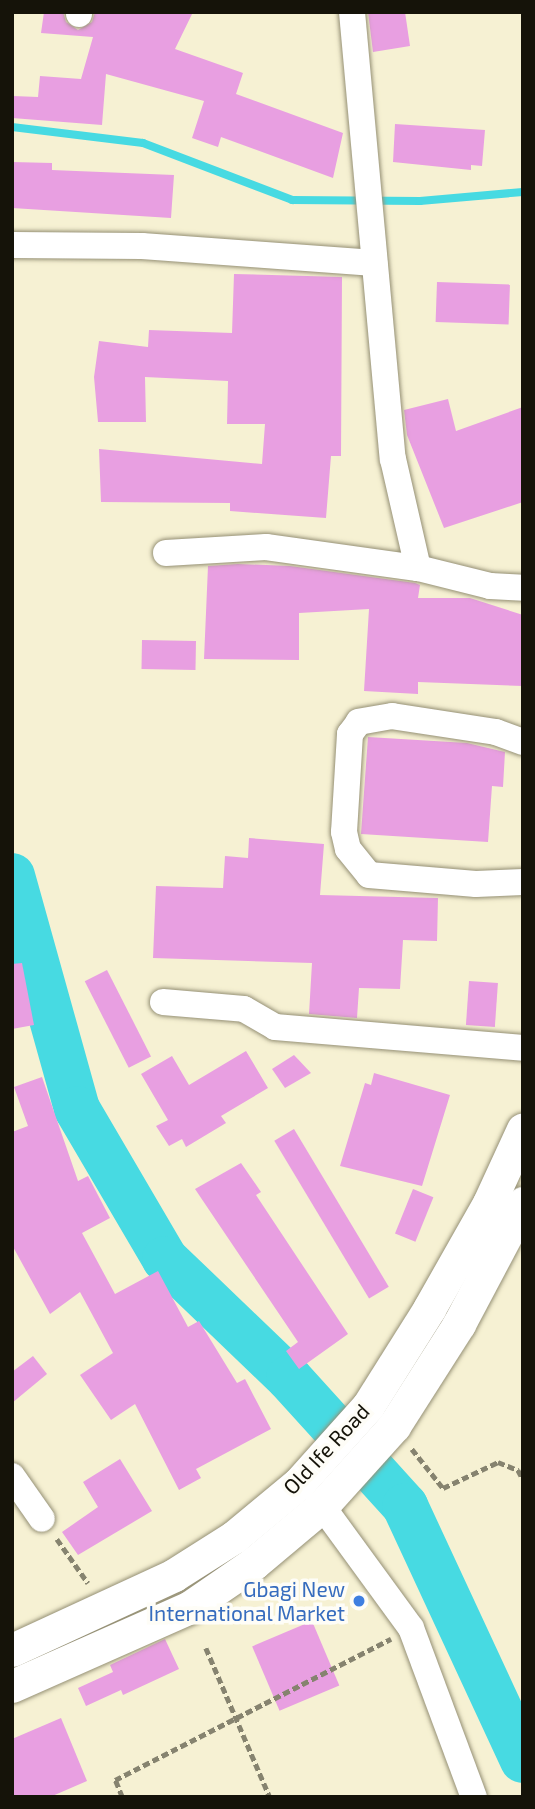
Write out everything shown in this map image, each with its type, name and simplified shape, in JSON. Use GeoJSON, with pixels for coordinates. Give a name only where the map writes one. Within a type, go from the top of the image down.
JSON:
{"type":"FeatureCollection","features":[{"type":"Feature","properties":{"kind":"main road","name":"Old Ife Road"},"geometry":{"type":"LineString","coordinates":[[12,1650],[107,1610],[174,1575],[234,1537],[299,1483],[348,1429],[463,1250],[523,1129]]}},
{"type":"Feature","properties":{"kind":"main road","name":"Old Ife Road"},"geometry":{"type":"LineString","coordinates":[[12,1686],[190,1607],[254,1563],[322,1506],[363,1464],[394,1426],[459,1324],[520,1214]]}},
{"type":"Feature","properties":{"kind":"main road"},"geometry":{"type":"LineString","coordinates":[[348,1429],[394,1426]]}},
{"type":"Feature","properties":{"kind":"main road"},"geometry":{"type":"LineString","coordinates":[[174,1575],[190,1607]]}},
{"type":"Feature","properties":{"kind":"street"},"geometry":{"type":"LineString","coordinates":[[352,12],[393,459],[418,568]]}},
{"type":"Feature","properties":{"kind":"street"},"geometry":{"type":"LineString","coordinates":[[12,245],[142,246],[374,263]]}},
{"type":"Feature","properties":{"kind":"street"},"geometry":{"type":"LineString","coordinates":[[166,553],[266,547],[418,568],[490,586],[523,588]]}},
{"type":"Feature","properties":{"kind":"street"},"geometry":{"type":"LineString","coordinates":[[523,741],[496,732],[392,716],[359,722],[350,734],[344,832],[348,849],[369,874],[476,884],[523,882]]}},
{"type":"Feature","properties":{"kind":"street"},"geometry":{"type":"LineString","coordinates":[[163,1002],[244,1009],[275,1027],[523,1048]]}},
{"type":"Feature","properties":{"kind":"street"},"geometry":{"type":"LineString","coordinates":[[12,1476],[42,1519]]}},
{"type":"Feature","properties":{"kind":"street"},"geometry":{"type":"LineString","coordinates":[[322,1506],[411,1628],[474,1797]]}},
{"type":"Feature","properties":{"kind":"path"},"geometry":{"type":"LineString","coordinates":[[394,1426],[443,1488],[498,1462],[518,1470],[523,1479]]}},
{"type":"Feature","properties":{"kind":"path"},"geometry":{"type":"LineString","coordinates":[[42,1519],[107,1610]]}},
{"type":"Feature","properties":{"kind":"path"},"geometry":{"type":"LineString","coordinates":[[122,1797],[115,1780],[237,1721],[411,1628]]}},
{"type":"Feature","properties":{"kind":"path"},"geometry":{"type":"LineString","coordinates":[[206,1648],[270,1797]]}},
{"type":"Feature","properties":{"kind":"building"},"geometry":{"type":"Polygon","coordinates":[[[44,12],[63,12],[66,22],[78,30],[92,22],[95,12],[193,12],[175,49],[243,73],[236,94],[343,133],[333,178],[221,137],[218,147],[192,138],[204,101],[106,74],[102,125],[12,118],[13,96],[38,97],[40,76],[81,79],[93,37],[41,33],[44,12]]]}},
{"type":"Feature","properties":{"kind":"building"},"geometry":{"type":"Polygon","coordinates":[[[368,12],[405,12],[410,46],[373,52],[368,12]]]}},
{"type":"Feature","properties":{"kind":"building"},"geometry":{"type":"Polygon","coordinates":[[[395,124],[485,130],[482,166],[471,165],[471,170],[393,162],[395,124]]]}},
{"type":"Feature","properties":{"kind":"building"},"geometry":{"type":"Polygon","coordinates":[[[12,162],[52,163],[52,170],[174,175],[171,218],[12,208],[12,162]]]}},
{"type":"Feature","properties":{"kind":"building"},"geometry":{"type":"Polygon","coordinates":[[[234,274],[342,277],[341,456],[331,456],[326,518],[230,511],[230,503],[101,502],[99,449],[262,464],[265,424],[227,424],[228,381],[145,377],[146,422],[98,422],[94,377],[99,341],[148,347],[149,330],[232,333],[234,274]]]}},
{"type":"Feature","properties":{"kind":"building"},"geometry":{"type":"Polygon","coordinates":[[[437,282],[510,285],[509,325],[436,322],[437,282]]]}},
{"type":"Feature","properties":{"kind":"building"},"geometry":{"type":"Polygon","coordinates":[[[448,399],[456,431],[523,407],[523,502],[444,528],[407,435],[404,410],[448,399]]]}},
{"type":"Feature","properties":{"kind":"building"},"geometry":{"type":"Polygon","coordinates":[[[208,566],[290,566],[415,583],[420,585],[418,598],[470,598],[523,615],[523,686],[418,682],[418,694],[364,691],[369,609],[299,613],[299,660],[204,659],[208,566]]]}},
{"type":"Feature","properties":{"kind":"building"},"geometry":{"type":"Polygon","coordinates":[[[142,640],[196,641],[195,670],[141,669],[142,640]]]}},
{"type":"Feature","properties":{"kind":"building"},"geometry":{"type":"Polygon","coordinates":[[[368,737],[467,743],[505,752],[503,787],[492,786],[488,842],[361,834],[368,737]]]}},
{"type":"Feature","properties":{"kind":"building"},"geometry":{"type":"Polygon","coordinates":[[[249,838],[324,844],[320,895],[438,898],[437,941],[403,940],[400,989],[359,988],[357,1018],[309,1014],[312,963],[153,958],[156,886],[223,888],[225,856],[248,858],[249,838]]]}},
{"type":"Feature","properties":{"kind":"building"},"geometry":{"type":"Polygon","coordinates":[[[22,963],[34,1025],[12,1029],[12,964],[22,963]]]}},
{"type":"Feature","properties":{"kind":"building"},"geometry":{"type":"Polygon","coordinates":[[[107,970],[151,1056],[129,1068],[85,981],[107,970]]]}},
{"type":"Feature","properties":{"kind":"building"},"geometry":{"type":"Polygon","coordinates":[[[469,981],[498,983],[495,1027],[466,1025],[469,981]]]}},
{"type":"Feature","properties":{"kind":"building"},"geometry":{"type":"Polygon","coordinates":[[[246,1051],[268,1088],[221,1116],[226,1123],[186,1147],[182,1139],[169,1146],[156,1126],[168,1120],[141,1074],[172,1056],[189,1085],[246,1051]]]}},
{"type":"Feature","properties":{"kind":"building"},"geometry":{"type":"Polygon","coordinates":[[[294,1055],[311,1073],[285,1088],[272,1069],[294,1055]]]}},
{"type":"Feature","properties":{"kind":"building"},"geometry":{"type":"Polygon","coordinates":[[[374,1073],[450,1095],[422,1186],[340,1166],[365,1083],[371,1085],[374,1073]]]}},
{"type":"Feature","properties":{"kind":"building"},"geometry":{"type":"Polygon","coordinates":[[[42,1077],[78,1181],[88,1176],[110,1218],[82,1233],[115,1294],[158,1271],[188,1327],[199,1321],[237,1383],[245,1379],[271,1429],[196,1469],[201,1478],[179,1490],[135,1404],[111,1420],[80,1375],[113,1353],[80,1292],[50,1314],[12,1245],[12,1132],[28,1126],[14,1087],[42,1077]]]}},
{"type":"Feature","properties":{"kind":"building"},"geometry":{"type":"Polygon","coordinates":[[[294,1129],[389,1287],[369,1299],[274,1141],[294,1129]]]}},
{"type":"Feature","properties":{"kind":"building"},"geometry":{"type":"Polygon","coordinates":[[[241,1163],[261,1192],[256,1195],[348,1334],[299,1369],[286,1351],[298,1342],[195,1189],[241,1163]]]}},
{"type":"Feature","properties":{"kind":"building"},"geometry":{"type":"Polygon","coordinates":[[[413,1189],[433,1197],[415,1242],[395,1234],[413,1189]]]}},
{"type":"Feature","properties":{"kind":"building"},"geometry":{"type":"Polygon","coordinates":[[[33,1356],[47,1374],[12,1403],[12,1372],[33,1356]]]}},
{"type":"Feature","properties":{"kind":"building"},"geometry":{"type":"Polygon","coordinates":[[[120,1459],[152,1511],[78,1555],[62,1532],[98,1507],[83,1482],[120,1459]]]}},
{"type":"Feature","properties":{"kind":"building"},"geometry":{"type":"Polygon","coordinates":[[[312,1621],[339,1685],[280,1711],[252,1646],[312,1621]]]}},
{"type":"Feature","properties":{"kind":"building"},"geometry":{"type":"Polygon","coordinates":[[[165,1639],[179,1669],[123,1695],[121,1690],[86,1706],[78,1688],[113,1672],[110,1665],[165,1639]]]}},
{"type":"Feature","properties":{"kind":"building"},"geometry":{"type":"Polygon","coordinates":[[[61,1718],[87,1781],[50,1797],[12,1797],[12,1739],[61,1718]]]}},
{"type":"Feature","properties":{"kind":"waterway"},"geometry":{"type":"LineString","coordinates":[[12,127],[143,143],[292,200],[420,201],[523,192]]}},
{"type":"Feature","properties":{"kind":"waterway"},"geometry":{"type":"LineString","coordinates":[[12,876],[77,1109],[165,1259],[289,1378],[405,1506],[523,1760]]}},
{"type":"Feature","properties":{"kind":"place","name":"Gbagi New International Market"},"geometry":{"type":"Point","coordinates":[359,1601]}}]}
